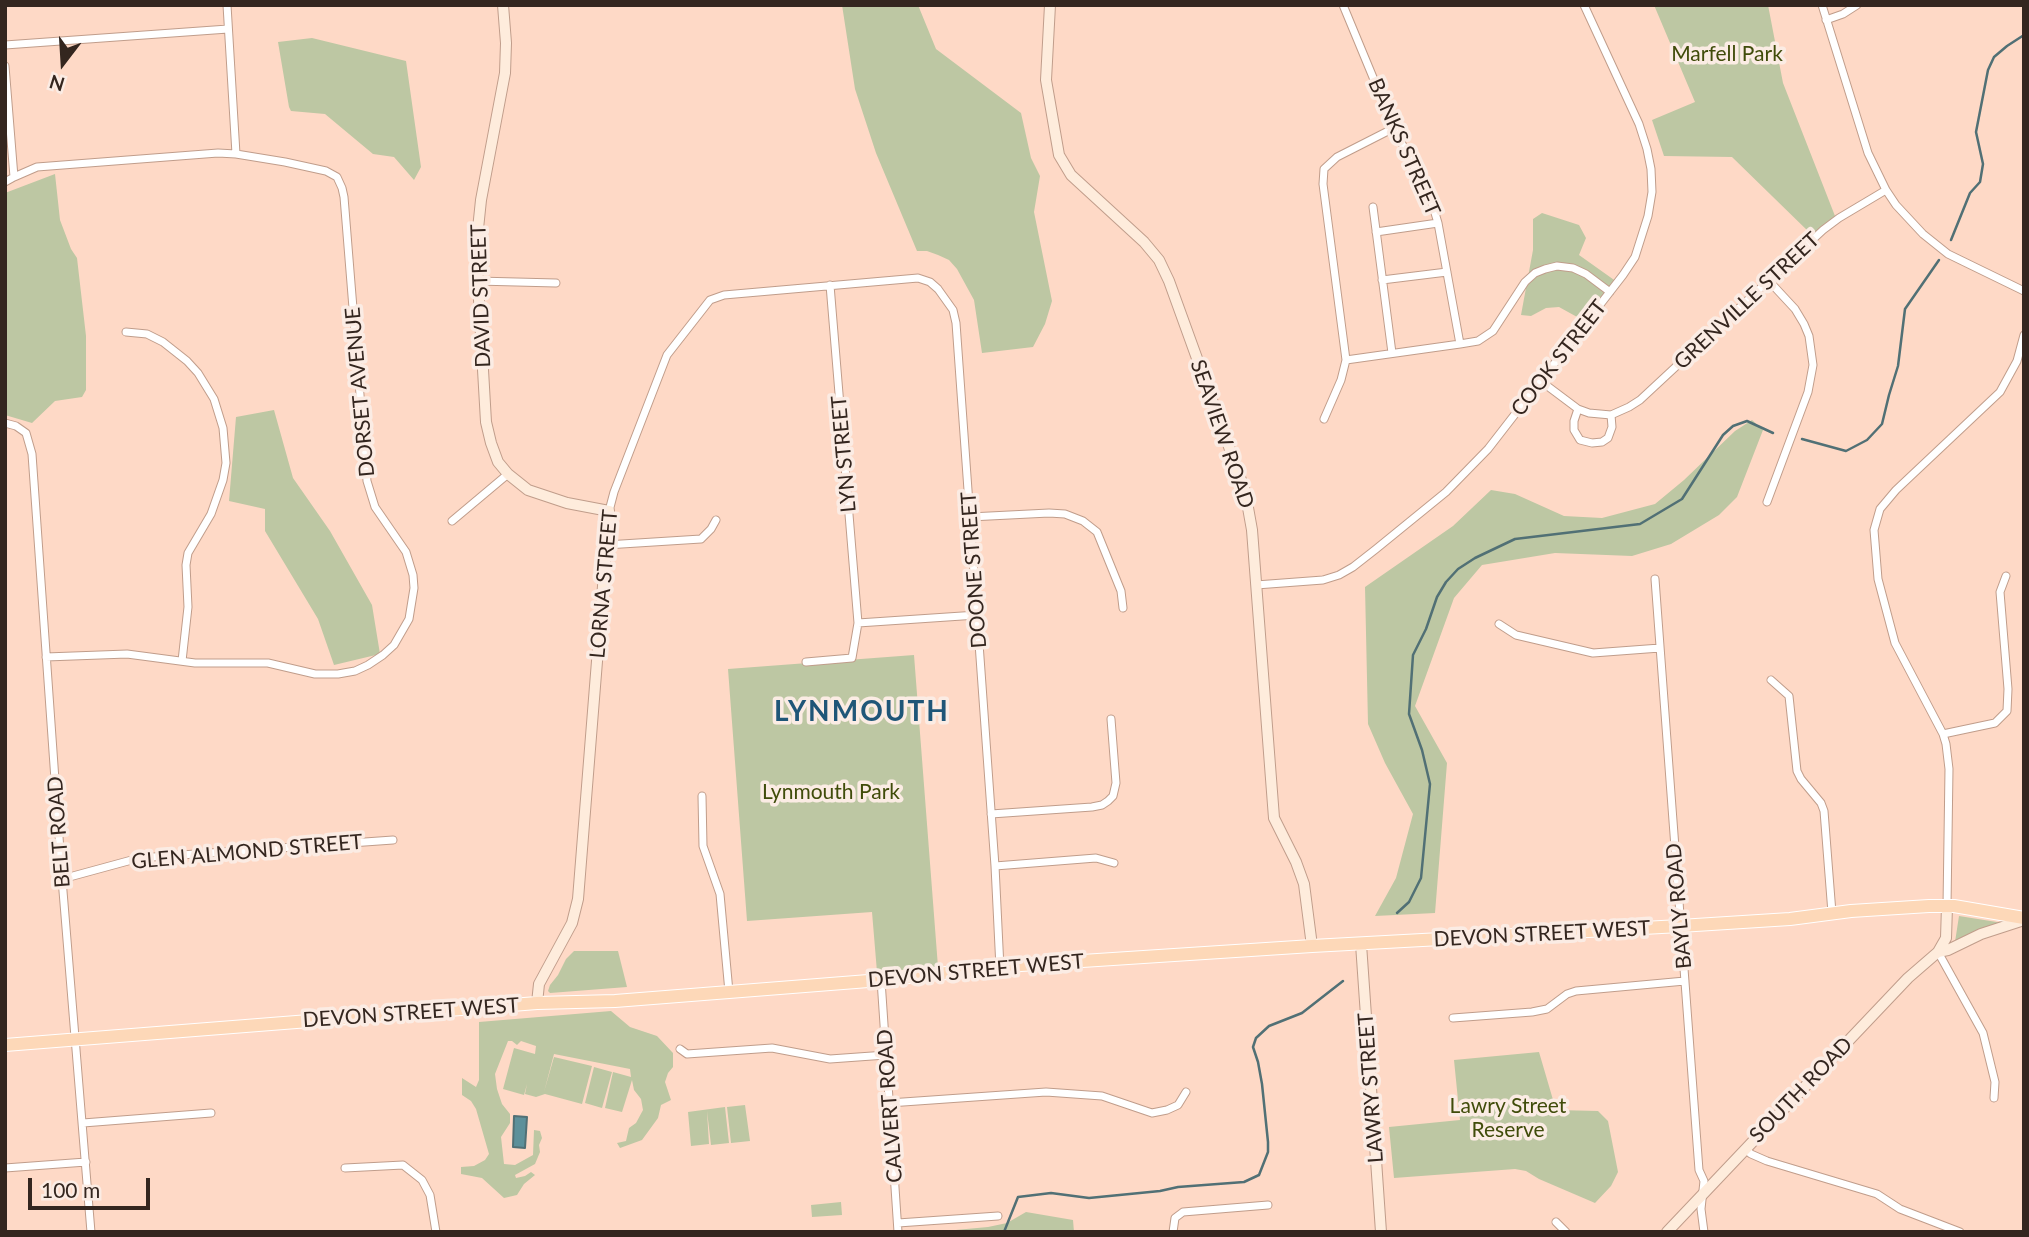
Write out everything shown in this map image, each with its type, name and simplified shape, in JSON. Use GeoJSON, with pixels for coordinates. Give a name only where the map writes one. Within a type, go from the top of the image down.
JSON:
{"type":"FeatureCollection","features":[{"type":"Feature","properties":{"kind":"main road","name":"DEVON STREET WEST"},"geometry":{"type":"LineString","coordinates":[[5,1045],[537,1003],[615,1001],[1000,968],[1312,946],[1790,919],[1832,913],[1947,906]]}},
{"type":"Feature","properties":{"kind":"main road","name":"SOUTH ROAD"},"geometry":{"type":"LineString","coordinates":[[1947,906],[2024,919]]}},
{"type":"Feature","properties":{"kind":"street"},"geometry":{"type":"LineString","coordinates":[[227,5],[236,154]]}},
{"type":"Feature","properties":{"kind":"street","name":"DAVID STREET"},"geometry":{"type":"LineString","coordinates":[[503,5],[505,74],[477,223],[477,281],[486,422],[498,462],[528,490],[546,497],[609,511]]}},
{"type":"Feature","properties":{"kind":"street","name":"SEAVIEW ROAD"},"geometry":{"type":"LineString","coordinates":[[1050,5],[1046,80],[1059,155],[1071,175],[1151,249],[1165,271],[1245,491],[1252,530],[1274,818],[1301,873],[1307,898],[1312,946]]}},
{"type":"Feature","properties":{"kind":"street","name":"BANKS STREET"},"geometry":{"type":"LineString","coordinates":[[1343,5],[1394,128],[1432,203],[1460,344]]}},
{"type":"Feature","properties":{"kind":"street","name":"COOK STREET"},"geometry":{"type":"LineString","coordinates":[[1256,585],[1323,580],[1353,567],[1446,492],[1472,467],[1542,382],[1634,257],[1642,238],[1650,204],[1651,169],[1639,124],[1584,5]]}},
{"type":"Feature","properties":{"kind":"street"},"geometry":{"type":"LineString","coordinates":[[1822,5],[1868,153],[1886,190],[1908,219],[1934,244],[1962,261],[2024,291]]}},
{"type":"Feature","properties":{"kind":"street"},"geometry":{"type":"LineString","coordinates":[[1826,20],[1857,5]]}},
{"type":"Feature","properties":{"kind":"street"},"geometry":{"type":"LineString","coordinates":[[5,45],[228,29]]}},
{"type":"Feature","properties":{"kind":"street"},"geometry":{"type":"LineString","coordinates":[[5,65],[15,177]]}},
{"type":"Feature","properties":{"kind":"street"},"geometry":{"type":"LineString","coordinates":[[1324,419],[1341,380],[1346,360],[1323,184],[1324,169],[1337,157],[1394,128]]}},
{"type":"Feature","properties":{"kind":"street","name":"DORSET AVENUE"},"geometry":{"type":"LineString","coordinates":[[5,182],[37,167],[218,153],[326,171],[337,177],[344,197],[367,481],[374,507],[406,552],[413,575],[414,599],[409,618],[394,645],[383,656],[355,671],[327,675],[268,663],[195,663],[127,654],[46,657]]}},
{"type":"Feature","properties":{"kind":"street","name":"GRENVILLE STREET"},"geometry":{"type":"LineString","coordinates":[[1611,415],[1640,400],[1823,230],[1886,190]]}},
{"type":"Feature","properties":{"kind":"street"},"geometry":{"type":"LineString","coordinates":[[1373,207],[1392,354]]}},
{"type":"Feature","properties":{"kind":"street"},"geometry":{"type":"LineString","coordinates":[[1376,232],[1438,223]]}},
{"type":"Feature","properties":{"kind":"street"},"geometry":{"type":"LineString","coordinates":[[1346,360],[1478,341],[1493,331],[1525,282],[1545,269],[1557,266],[1573,268],[1610,292]]}},
{"type":"Feature","properties":{"kind":"street"},"geometry":{"type":"LineString","coordinates":[[1382,279],[1447,272]]}},
{"type":"Feature","properties":{"kind":"street","name":"DOONE STREET"},"geometry":{"type":"LineString","coordinates":[[830,285],[923,279],[934,285],[955,316],[978,615],[1000,968]]}},
{"type":"Feature","properties":{"kind":"street"},"geometry":{"type":"LineString","coordinates":[[477,281],[556,284]]}},
{"type":"Feature","properties":{"kind":"street"},"geometry":{"type":"LineString","coordinates":[[1766,502],[1801,412],[1813,365],[1809,336],[1804,324],[1795,309],[1769,281]]}},
{"type":"Feature","properties":{"kind":"street","name":"LORNA STREET"},"geometry":{"type":"LineString","coordinates":[[537,1003],[539,984],[572,923],[578,899],[609,511],[667,355],[710,300],[724,295],[830,285]]}},
{"type":"Feature","properties":{"kind":"street","name":"LYN STREET"},"geometry":{"type":"LineString","coordinates":[[806,662],[852,658],[858,623],[830,285]]}},
{"type":"Feature","properties":{"kind":"street"},"geometry":{"type":"LineString","coordinates":[[126,332],[147,334],[163,342],[187,361],[214,399],[223,428],[226,463],[223,480],[211,514],[188,553],[188,607],[182,661]]}},
{"type":"Feature","properties":{"kind":"street"},"geometry":{"type":"LineString","coordinates":[[1993,1098],[1995,1082],[1983,1033],[1938,952],[1947,937],[1949,769],[1943,734],[1895,643],[1878,579],[1874,530],[1880,509],[1896,490],[2000,392],[2017,360],[2024,335]]}},
{"type":"Feature","properties":{"kind":"street"},"geometry":{"type":"LineString","coordinates":[[1542,382],[1578,409],[1611,415],[1612,427],[1608,438],[1592,443],[1580,440],[1574,430],[1578,409]]}},
{"type":"Feature","properties":{"kind":"street","name":"BELT ROAD"},"geometry":{"type":"LineString","coordinates":[[5,423],[26,433],[32,454],[62,879],[91,1232]]}},
{"type":"Feature","properties":{"kind":"street"},"geometry":{"type":"LineString","coordinates":[[452,521],[508,474]]}},
{"type":"Feature","properties":{"kind":"street"},"geometry":{"type":"LineString","coordinates":[[971,517],[1049,513],[1065,514],[1083,521],[1097,532],[1121,591],[1123,608]]}},
{"type":"Feature","properties":{"kind":"street"},"geometry":{"type":"LineString","coordinates":[[606,545],[701,540],[716,520]]}},
{"type":"Feature","properties":{"kind":"street"},"geometry":{"type":"LineString","coordinates":[[1943,734],[1995,723],[2007,711],[2008,688],[2000,592],[2006,576]]}},
{"type":"Feature","properties":{"kind":"street","name":"BAYLY ROAD"},"geometry":{"type":"LineString","coordinates":[[1655,579],[1699,1170],[1704,1181],[1701,1209],[1704,1232]]}},
{"type":"Feature","properties":{"kind":"street"},"geometry":{"type":"LineString","coordinates":[[858,623],[978,615]]}},
{"type":"Feature","properties":{"kind":"street"},"geometry":{"type":"LineString","coordinates":[[1499,624],[1516,635],[1593,653],[1660,648]]}},
{"type":"Feature","properties":{"kind":"street"},"geometry":{"type":"LineString","coordinates":[[1771,680],[1789,696],[1797,771],[1824,811],[1832,913]]}},
{"type":"Feature","properties":{"kind":"street"},"geometry":{"type":"LineString","coordinates":[[991,814],[1092,807],[1108,801],[1113,796],[1116,783],[1111,719]]}},
{"type":"Feature","properties":{"kind":"street"},"geometry":{"type":"LineString","coordinates":[[702,796],[703,846],[720,894],[729,992]]}},
{"type":"Feature","properties":{"kind":"street","name":"GLEN ALMOND STREET"},"geometry":{"type":"LineString","coordinates":[[62,879],[139,858],[393,840]]}},
{"type":"Feature","properties":{"kind":"street"},"geometry":{"type":"LineString","coordinates":[[995,866],[1096,858],[1114,863]]}},
{"type":"Feature","properties":{"kind":"street","name":"SOUTH ROAD"},"geometry":{"type":"LineString","coordinates":[[1667,1232],[1908,978],[1938,952],[2024,919]]}},
{"type":"Feature","properties":{"kind":"street","name":"LAWRY STREET"},"geometry":{"type":"LineString","coordinates":[[1361,944],[1381,1232]]}},
{"type":"Feature","properties":{"kind":"street","name":"CALVERT ROAD"},"geometry":{"type":"LineString","coordinates":[[881,980],[898,1232]]}},
{"type":"Feature","properties":{"kind":"street"},"geometry":{"type":"LineString","coordinates":[[1453,1018],[1547,1009],[1567,994],[1576,991],[1685,981]]}},
{"type":"Feature","properties":{"kind":"street"},"geometry":{"type":"LineString","coordinates":[[680,1049],[687,1054],[772,1048],[830,1059],[886,1055]]}},
{"type":"Feature","properties":{"kind":"street"},"geometry":{"type":"LineString","coordinates":[[889,1103],[1046,1092],[1101,1096],[1152,1113],[1178,1105],[1186,1091]]}},
{"type":"Feature","properties":{"kind":"street"},"geometry":{"type":"LineString","coordinates":[[83,1123],[211,1113]]}},
{"type":"Feature","properties":{"kind":"street"},"geometry":{"type":"LineString","coordinates":[[1745,1149],[1767,1161],[1877,1194],[1900,1209],[1961,1232]]}},
{"type":"Feature","properties":{"kind":"street"},"geometry":{"type":"LineString","coordinates":[[5,1168],[86,1162]]}},
{"type":"Feature","properties":{"kind":"street"},"geometry":{"type":"LineString","coordinates":[[345,1168],[403,1165],[422,1180],[430,1195],[436,1232]]}},
{"type":"Feature","properties":{"kind":"street"},"geometry":{"type":"LineString","coordinates":[[1173,1232],[1175,1218],[1183,1212],[1268,1205]]}},
{"type":"Feature","properties":{"kind":"street"},"geometry":{"type":"LineString","coordinates":[[898,1223],[998,1216]]}},
{"type":"Feature","properties":{"kind":"street"},"geometry":{"type":"LineString","coordinates":[[1556,1222],[1566,1232]]}},
{"type":"Feature","properties":{"kind":"green space"},"geometry":{"type":"Polygon","coordinates":[[[842,5],[918,5],[936,49],[1021,113],[1031,158],[1040,176],[1034,212],[1052,301],[1045,324],[1033,347],[982,353],[974,300],[957,269],[949,260],[938,255],[917,251],[876,153],[855,89],[842,5]]]}},
{"type":"Feature","properties":{"kind":"green space","name":"Marfell Park"},"geometry":{"type":"Polygon","coordinates":[[[1654,5],[1768,5],[1783,83],[1835,216],[1812,235],[1732,157],[1664,156],[1652,120],[1695,102],[1654,5]]]}},
{"type":"Feature","properties":{"kind":"green space"},"geometry":{"type":"Polygon","coordinates":[[[312,38],[406,61],[421,167],[414,180],[394,157],[373,154],[325,114],[291,111],[278,42],[312,38]]]}},
{"type":"Feature","properties":{"kind":"green space"},"geometry":{"type":"Polygon","coordinates":[[[55,174],[60,220],[77,258],[86,336],[86,390],[82,397],[55,401],[32,423],[5,415],[5,193],[55,174]]]}},
{"type":"Feature","properties":{"kind":"green space"},"geometry":{"type":"Polygon","coordinates":[[[1542,213],[1579,225],[1586,238],[1579,255],[1617,282],[1588,323],[1559,307],[1546,308],[1531,316],[1521,315],[1533,250],[1533,219],[1542,213]]]}},
{"type":"Feature","properties":{"kind":"green space"},"geometry":{"type":"Polygon","coordinates":[[[274,410],[293,478],[330,531],[372,605],[380,654],[334,665],[318,619],[265,531],[265,509],[229,501],[236,417],[274,410]]]}},
{"type":"Feature","properties":{"kind":"green space"},"geometry":{"type":"Polygon","coordinates":[[[1752,420],[1763,430],[1737,497],[1719,515],[1671,544],[1632,556],[1555,553],[1482,565],[1454,598],[1415,706],[1447,763],[1435,913],[1375,916],[1396,878],[1413,814],[1385,763],[1368,724],[1365,587],[1453,526],[1491,490],[1515,494],[1564,516],[1602,518],[1655,504],[1735,431],[1752,420]]]}},
{"type":"Feature","properties":{"kind":"green space","name":"Lynmouth Park"},"geometry":{"type":"Polygon","coordinates":[[[914,655],[938,967],[877,972],[872,912],[747,921],[728,669],[914,655]]]}},
{"type":"Feature","properties":{"kind":"green space"},"geometry":{"type":"Polygon","coordinates":[[[1959,916],[2003,923],[1955,942],[1959,916]]]}},
{"type":"Feature","properties":{"kind":"green space"},"geometry":{"type":"Polygon","coordinates":[[[574,951],[618,951],[627,987],[550,993],[550,985],[574,951]]]}},
{"type":"Feature","properties":{"kind":"green space"},"geometry":{"type":"Polygon","coordinates":[[[611,1011],[630,1027],[657,1036],[673,1053],[673,1067],[665,1082],[671,1100],[661,1105],[658,1118],[642,1140],[620,1148],[617,1143],[626,1141],[629,1128],[636,1123],[643,1110],[632,1080],[622,1112],[605,1108],[613,1072],[631,1077],[630,1069],[554,1054],[544,1092],[554,1057],[592,1066],[582,1104],[545,1094],[536,1097],[525,1094],[527,1084],[524,1095],[503,1089],[514,1048],[535,1054],[536,1046],[521,1041],[517,1045],[508,1041],[495,1074],[502,1104],[510,1114],[510,1123],[501,1137],[504,1164],[515,1165],[533,1155],[534,1130],[540,1131],[540,1152],[535,1164],[515,1175],[516,1178],[531,1172],[535,1175],[524,1184],[517,1195],[504,1198],[482,1178],[461,1174],[461,1167],[474,1166],[485,1160],[489,1154],[476,1109],[471,1101],[462,1095],[462,1078],[476,1087],[479,1080],[479,1022],[611,1011]]]}},
{"type":"Feature","properties":{"kind":"green space","name":"Lawry Street Reserve"},"geometry":{"type":"Polygon","coordinates":[[[1539,1052],[1556,1110],[1598,1111],[1608,1121],[1618,1172],[1611,1186],[1595,1203],[1526,1171],[1515,1169],[1394,1178],[1389,1127],[1460,1120],[1454,1060],[1539,1052]]]}},
{"type":"Feature","properties":{"kind":"green space"},"geometry":{"type":"Polygon","coordinates":[[[594,1067],[612,1072],[602,1108],[585,1103],[594,1067]]]}},
{"type":"Feature","properties":{"kind":"green space"},"geometry":{"type":"Polygon","coordinates":[[[745,1105],[750,1141],[731,1143],[727,1107],[745,1105]]]}},
{"type":"Feature","properties":{"kind":"green space"},"geometry":{"type":"Polygon","coordinates":[[[725,1107],[729,1143],[711,1145],[707,1111],[709,1144],[691,1146],[688,1112],[725,1107]]]}},
{"type":"Feature","properties":{"kind":"green space"},"geometry":{"type":"Polygon","coordinates":[[[841,1202],[842,1215],[812,1217],[811,1205],[841,1202]]]}},
{"type":"Feature","properties":{"kind":"green space"},"geometry":{"type":"Polygon","coordinates":[[[1026,1212],[1073,1220],[1074,1232],[934,1232],[1007,1223],[1026,1212]]]}},
{"type":"Feature","properties":{"kind":"water"},"geometry":{"type":"Polygon","coordinates":[[[514,1116],[527,1117],[525,1148],[513,1147],[514,1116]]]}},
{"type":"Feature","properties":{"kind":"waterway"},"geometry":{"type":"LineString","coordinates":[[1951,240],[1970,193],[1980,182],[1983,164],[1976,132],[1988,70],[1994,57],[2024,35]]}},
{"type":"Feature","properties":{"kind":"waterway"},"geometry":{"type":"LineString","coordinates":[[1802,439],[1846,451],[1867,440],[1882,424],[1898,366],[1905,309],[1939,260]]}},
{"type":"Feature","properties":{"kind":"waterway"},"geometry":{"type":"LineString","coordinates":[[1397,913],[1409,902],[1421,878],[1430,784],[1422,750],[1409,714],[1413,655],[1446,582],[1458,569],[1475,558],[1515,539],[1640,524],[1682,499],[1723,435],[1733,426],[1747,421],[1773,433]]}},
{"type":"Feature","properties":{"kind":"waterway"},"geometry":{"type":"LineString","coordinates":[[1004,1232],[1018,1197],[1051,1193],[1089,1198],[1244,1182],[1259,1175],[1268,1152],[1268,1142],[1262,1084],[1253,1047],[1256,1038],[1269,1026],[1302,1013],[1343,981]]}},
{"type":"Feature","properties":{"kind":"district","name":"LYNMOUTH"},"geometry":{"type":"Point","coordinates":[862,712]}}]}
